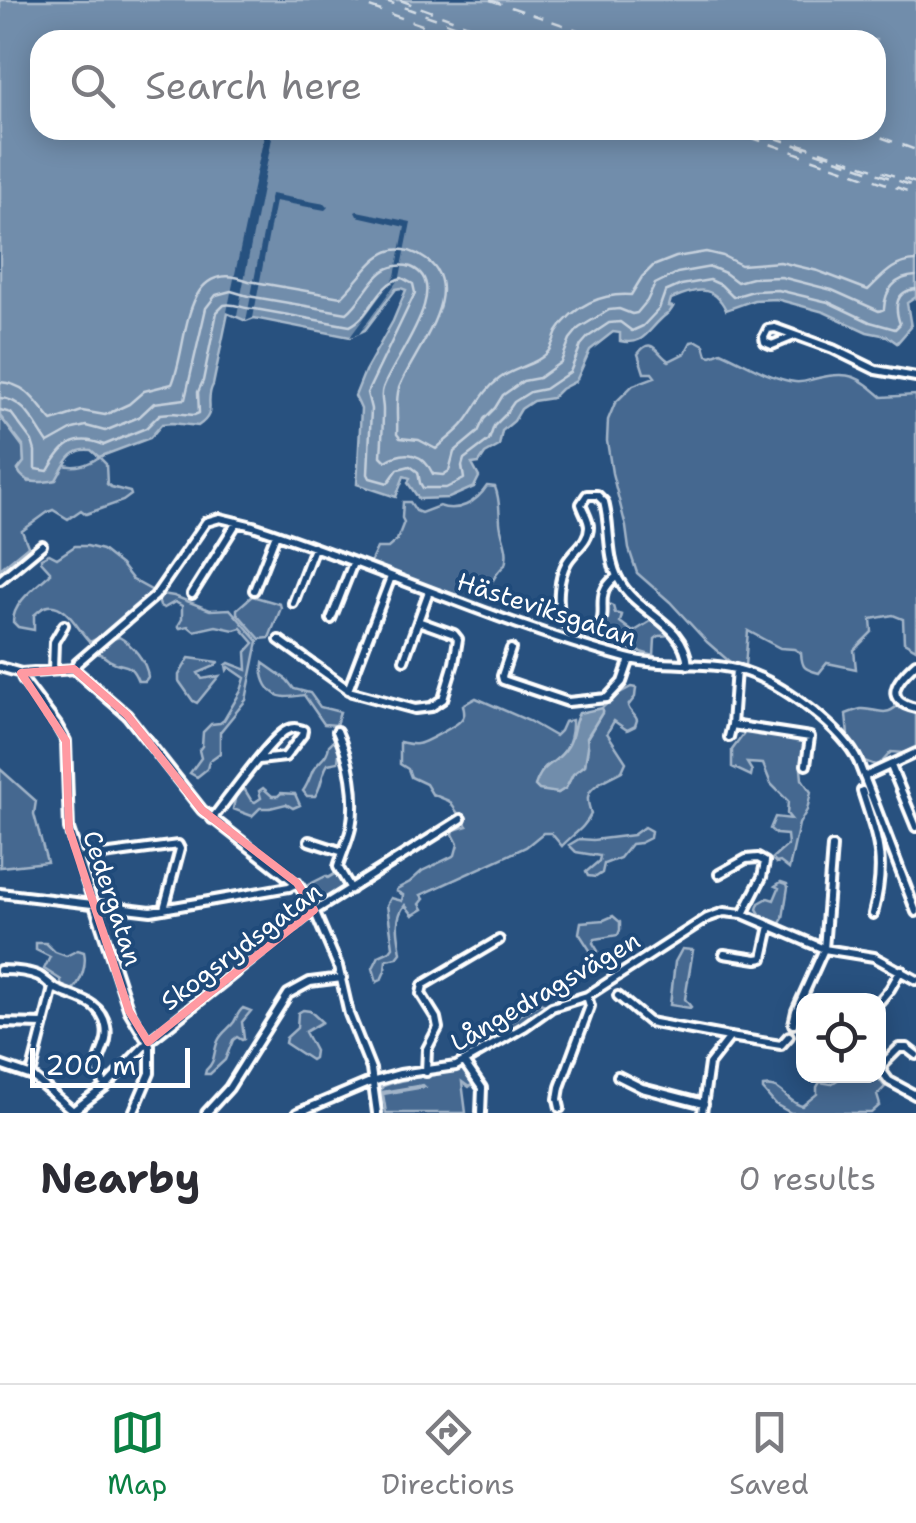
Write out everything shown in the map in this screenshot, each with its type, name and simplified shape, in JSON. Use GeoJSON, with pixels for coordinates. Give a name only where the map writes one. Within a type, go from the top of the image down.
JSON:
{"type":"FeatureCollection","features":[{"type":"Feature","properties":{"kind":"street"},"geometry":{"type":"LineString","coordinates":[[794,336],[834,348],[876,370],[916,377]]}},
{"type":"Feature","properties":{"kind":"street"},"geometry":{"type":"LineString","coordinates":[[616,577],[604,589],[603,619],[598,629],[574,628],[561,619],[562,573],[588,536],[589,525],[581,504],[589,494],[604,502],[616,577],[680,640],[688,665]]}},
{"type":"Feature","properties":{"kind":"street","name":"Hästeviksgatan"},"geometry":{"type":"LineString","coordinates":[[74,669],[155,596],[204,525],[220,518],[237,522],[477,610],[630,659],[736,669],[756,675],[837,731],[854,752],[916,912]]}},
{"type":"Feature","properties":{"kind":"street"},"geometry":{"type":"LineString","coordinates":[[192,594],[237,522]]}},
{"type":"Feature","properties":{"kind":"street"},"geometry":{"type":"LineString","coordinates":[[254,590],[276,534]]}},
{"type":"Feature","properties":{"kind":"street"},"geometry":{"type":"LineString","coordinates":[[0,580],[42,545]]}},
{"type":"Feature","properties":{"kind":"street"},"geometry":{"type":"LineString","coordinates":[[293,603],[314,548]]}},
{"type":"Feature","properties":{"kind":"street"},"geometry":{"type":"LineString","coordinates":[[331,619],[353,563]]}},
{"type":"Feature","properties":{"kind":"street"},"geometry":{"type":"LineString","coordinates":[[348,690],[391,577]]}},
{"type":"Feature","properties":{"kind":"street"},"geometry":{"type":"LineString","coordinates":[[404,660],[430,592]]}},
{"type":"Feature","properties":{"kind":"street"},"geometry":{"type":"LineString","coordinates":[[279,640],[348,690],[410,708],[426,708],[440,702],[458,638],[418,620]]}},
{"type":"Feature","properties":{"kind":"street"},"geometry":{"type":"LineString","coordinates":[[53,670],[54,642],[64,625]]}},
{"type":"Feature","properties":{"kind":"street"},"geometry":{"type":"LineString","coordinates":[[511,649],[502,676],[505,682],[568,702],[607,698],[622,682],[630,659]]}},
{"type":"Feature","properties":{"kind":"street"},"geometry":{"type":"LineString","coordinates":[[916,664],[898,682],[895,693],[901,704],[916,708]]}},
{"type":"Feature","properties":{"kind":"street"},"geometry":{"type":"LineString","coordinates":[[0,667],[22,672],[74,669],[127,715],[196,804],[297,883],[314,910],[342,978],[349,1014],[374,1081],[377,1113]]}},
{"type":"Feature","properties":{"kind":"street"},"geometry":{"type":"LineString","coordinates":[[729,737],[736,669]]}},
{"type":"Feature","properties":{"kind":"street","name":"Cedergatan"},"geometry":{"type":"LineString","coordinates":[[22,672],[23,680],[66,741],[71,836],[128,1010],[148,1042]]}},
{"type":"Feature","properties":{"kind":"street"},"geometry":{"type":"LineString","coordinates":[[732,725],[810,738],[806,765]]}},
{"type":"Feature","properties":{"kind":"street"},"geometry":{"type":"LineString","coordinates":[[212,819],[259,760],[284,732],[303,730],[285,757],[259,760]]}},
{"type":"Feature","properties":{"kind":"street"},"geometry":{"type":"LineString","coordinates":[[337,731],[354,804],[338,867],[351,889]]}},
{"type":"Feature","properties":{"kind":"street"},"geometry":{"type":"LineString","coordinates":[[864,777],[916,753]]}},
{"type":"Feature","properties":{"kind":"street"},"geometry":{"type":"LineString","coordinates":[[891,766],[916,828]]}},
{"type":"Feature","properties":{"kind":"street"},"geometry":{"type":"LineString","coordinates":[[862,791],[880,855],[880,883],[873,914]]}},
{"type":"Feature","properties":{"kind":"street","name":"Skogsrydsgatan"},"geometry":{"type":"LineString","coordinates":[[148,1042],[314,910],[461,819]]}},
{"type":"Feature","properties":{"kind":"street"},"geometry":{"type":"LineString","coordinates":[[309,841],[343,852]]}},
{"type":"Feature","properties":{"kind":"street"},"geometry":{"type":"LineString","coordinates":[[80,858],[179,846],[164,909]]}},
{"type":"Feature","properties":{"kind":"street"},"geometry":{"type":"LineString","coordinates":[[793,1024],[824,950],[832,847]]}},
{"type":"Feature","properties":{"kind":"street"},"geometry":{"type":"LineString","coordinates":[[719,874],[749,858],[758,858],[764,862],[762,877],[743,914],[824,950],[865,954],[916,980]]}},
{"type":"Feature","properties":{"kind":"street"},"geometry":{"type":"LineString","coordinates":[[0,892],[146,911],[297,883]]}},
{"type":"Feature","properties":{"kind":"street","name":"Långedragsvägen"},"geometry":{"type":"LineString","coordinates":[[297,1113],[374,1081],[448,1069],[464,1062],[552,1007],[588,996],[711,915],[743,914]]}},
{"type":"Feature","properties":{"kind":"street"},"geometry":{"type":"LineString","coordinates":[[724,954],[764,958],[770,926]]}},
{"type":"Feature","properties":{"kind":"street"},"geometry":{"type":"LineString","coordinates":[[426,1072],[427,1049],[438,1028],[421,994],[423,985],[499,940]]}},
{"type":"Feature","properties":{"kind":"street"},"geometry":{"type":"LineString","coordinates":[[0,970],[33,974],[53,988],[89,1002],[102,1015],[106,1037],[97,1068],[106,1086]]}},
{"type":"Feature","properties":{"kind":"street"},"geometry":{"type":"LineString","coordinates":[[886,994],[901,970]]}},
{"type":"Feature","properties":{"kind":"street"},"geometry":{"type":"LineString","coordinates":[[206,1113],[227,1092],[288,994],[310,982],[342,978]]}},
{"type":"Feature","properties":{"kind":"street"},"geometry":{"type":"LineString","coordinates":[[30,1075],[53,988]]}},
{"type":"Feature","properties":{"kind":"street"},"geometry":{"type":"LineString","coordinates":[[560,1108],[558,1093],[590,1006],[588,996]]}},
{"type":"Feature","properties":{"kind":"street"},"geometry":{"type":"LineString","coordinates":[[618,996],[649,1022],[781,1045],[789,1036]]}},
{"type":"Feature","properties":{"kind":"street"},"geometry":{"type":"LineString","coordinates":[[0,1023],[44,1024]]}},
{"type":"Feature","properties":{"kind":"street"},"geometry":{"type":"LineString","coordinates":[[618,1076],[704,1111],[709,1064],[730,1037]]}},
{"type":"Feature","properties":{"kind":"street"},"geometry":{"type":"LineString","coordinates":[[0,1065],[30,1075],[73,1111],[106,1086],[148,1042]]}},
{"type":"Feature","properties":{"kind":"street"},"geometry":{"type":"LineString","coordinates":[[134,1113],[150,1073],[148,1042]]}},
{"type":"Feature","properties":{"kind":"street"},"geometry":{"type":"LineString","coordinates":[[915,1095],[889,1081],[881,1070],[882,1064],[899,1048],[916,1054]]}},
{"type":"Feature","properties":{"kind":"street"},"geometry":{"type":"LineString","coordinates":[[464,1062],[482,1088],[481,1113]]}},
{"type":"Feature","properties":{"kind":"highlighted area"},"geometry":{"type":"Polygon","coordinates":[[[74,669],[127,715],[202,810],[297,883],[314,910],[148,1042],[129,1011],[69,829],[66,741],[21,673],[74,669]]]}},
{"type":"Feature","properties":{"kind":"shaded area"},"geometry":{"type":"Polygon","coordinates":[[[697,341],[704,345],[707,355],[721,352],[786,380],[801,382],[846,375],[860,380],[882,397],[916,395],[916,649],[904,642],[903,619],[893,615],[871,619],[872,632],[854,650],[856,669],[827,663],[819,673],[810,670],[803,665],[801,653],[780,648],[748,631],[745,666],[731,663],[637,573],[612,473],[608,420],[615,403],[633,385],[655,377],[644,373],[638,354],[643,348],[655,348],[669,361],[697,341]]]}},
{"type":"Feature","properties":{"kind":"shaded area"},"geometry":{"type":"Polygon","coordinates":[[[0,416],[23,447],[24,462],[18,470],[29,482],[61,472],[62,464],[81,465],[99,457],[106,464],[107,484],[131,495],[86,514],[81,510],[68,519],[53,510],[48,512],[22,531],[28,546],[0,569],[0,416]]]}},
{"type":"Feature","properties":{"kind":"shaded area"},"geometry":{"type":"Polygon","coordinates":[[[487,486],[497,491],[506,553],[505,565],[487,587],[475,582],[457,595],[440,589],[437,593],[369,565],[377,548],[388,548],[397,540],[404,522],[403,502],[410,502],[421,513],[439,506],[460,507],[472,502],[487,486]]]}},
{"type":"Feature","properties":{"kind":"shaded area"},"geometry":{"type":"Polygon","coordinates":[[[75,546],[102,550],[151,594],[90,642],[66,613],[55,606],[44,607],[34,615],[34,630],[18,627],[13,622],[17,608],[50,574],[41,558],[49,554],[57,558],[75,546]]]}},
{"type":"Feature","properties":{"kind":"shaded area"},"geometry":{"type":"Polygon","coordinates":[[[162,594],[210,610],[230,609],[258,641],[246,700],[220,732],[220,753],[197,777],[190,773],[201,758],[203,732],[224,720],[245,678],[229,667],[227,670],[226,665],[247,670],[246,652],[254,643],[241,628],[180,628],[182,606],[175,602],[160,606],[162,594]]]}},
{"type":"Feature","properties":{"kind":"shaded area"},"geometry":{"type":"Polygon","coordinates":[[[252,596],[280,604],[269,638],[260,639],[237,613],[252,596]]]}},
{"type":"Feature","properties":{"kind":"shaded area"},"geometry":{"type":"Polygon","coordinates":[[[605,602],[622,615],[620,622],[633,632],[656,618],[672,635],[655,639],[654,656],[597,639],[607,620],[605,602]]]}},
{"type":"Feature","properties":{"kind":"shaded area"},"geometry":{"type":"Polygon","coordinates":[[[119,637],[142,660],[148,677],[145,681],[138,681],[129,667],[96,652],[119,637]]]}},
{"type":"Feature","properties":{"kind":"shaded area"},"geometry":{"type":"Polygon","coordinates":[[[189,658],[218,662],[198,673],[202,679],[219,676],[197,703],[179,681],[189,658]]]}},
{"type":"Feature","properties":{"kind":"shaded area"},"geometry":{"type":"Polygon","coordinates":[[[263,663],[294,689],[310,693],[320,707],[340,712],[336,725],[324,724],[304,695],[285,697],[270,690],[263,663]]]}},
{"type":"Feature","properties":{"kind":"shaded area"},"geometry":{"type":"Polygon","coordinates":[[[631,687],[636,688],[635,697],[628,706],[637,720],[635,726],[627,730],[614,721],[607,733],[626,762],[622,771],[590,792],[591,814],[585,823],[562,846],[551,833],[543,833],[526,847],[421,895],[423,909],[413,915],[405,905],[398,922],[401,953],[386,960],[385,971],[377,982],[373,968],[379,956],[393,947],[387,905],[391,898],[402,901],[403,895],[397,889],[455,855],[458,844],[454,830],[467,826],[449,801],[432,794],[426,784],[411,777],[400,764],[400,742],[420,743],[447,730],[463,718],[463,705],[476,698],[555,736],[564,722],[572,720],[566,748],[544,767],[536,785],[558,793],[585,765],[587,738],[602,708],[631,687]]]}},
{"type":"Feature","properties":{"kind":"shaded area"},"geometry":{"type":"Polygon","coordinates":[[[897,706],[916,712],[916,748],[891,752],[875,765],[864,761],[848,736],[846,714],[861,709],[888,711],[897,706]]]}},
{"type":"Feature","properties":{"kind":"shaded area"},"geometry":{"type":"Polygon","coordinates":[[[746,731],[802,740],[806,745],[802,779],[811,792],[789,869],[772,859],[788,845],[787,835],[770,829],[775,817],[791,819],[787,814],[788,801],[771,784],[763,764],[747,763],[751,776],[732,767],[732,750],[746,731]]]}},
{"type":"Feature","properties":{"kind":"shaded area"},"geometry":{"type":"Polygon","coordinates":[[[335,739],[340,745],[338,762],[328,764],[315,796],[307,796],[303,791],[313,770],[335,739]]]}},
{"type":"Feature","properties":{"kind":"shaded area"},"geometry":{"type":"Polygon","coordinates":[[[0,769],[36,801],[34,814],[47,862],[0,867],[0,769]]]}},
{"type":"Feature","properties":{"kind":"shaded area"},"geometry":{"type":"Polygon","coordinates":[[[263,788],[272,796],[295,794],[300,805],[260,808],[252,816],[233,809],[239,790],[245,790],[255,802],[261,798],[259,791],[263,788]]]}},
{"type":"Feature","properties":{"kind":"shaded area"},"geometry":{"type":"Polygon","coordinates":[[[644,827],[651,831],[650,838],[631,844],[620,858],[604,864],[602,873],[596,877],[586,872],[600,856],[576,852],[569,845],[579,839],[633,835],[644,827]]]}},
{"type":"Feature","properties":{"kind":"shaded area"},"geometry":{"type":"Polygon","coordinates":[[[338,872],[344,888],[315,901],[308,885],[338,872]]]}},
{"type":"Feature","properties":{"kind":"shaded area"},"geometry":{"type":"Polygon","coordinates":[[[781,882],[788,887],[779,925],[762,917],[757,909],[768,898],[774,900],[779,888],[775,886],[781,882]]]}},
{"type":"Feature","properties":{"kind":"shaded area"},"geometry":{"type":"Polygon","coordinates":[[[613,916],[620,922],[618,935],[595,939],[598,951],[593,955],[579,933],[581,922],[613,916]]]}},
{"type":"Feature","properties":{"kind":"shaded area"},"geometry":{"type":"Polygon","coordinates":[[[36,943],[46,943],[66,956],[78,950],[84,952],[82,974],[71,991],[61,987],[61,980],[44,969],[50,957],[36,950],[36,943]]]}},
{"type":"Feature","properties":{"kind":"shaded area"},"geometry":{"type":"Polygon","coordinates":[[[682,949],[693,950],[685,999],[690,1008],[670,1005],[675,962],[682,949]]]}},
{"type":"Feature","properties":{"kind":"shaded area"},"geometry":{"type":"Polygon","coordinates":[[[539,1003],[546,1005],[512,1030],[505,1029],[488,1042],[479,1043],[464,1057],[478,1037],[539,1003]]]}},
{"type":"Feature","properties":{"kind":"shaded area"},"geometry":{"type":"Polygon","coordinates":[[[243,1008],[251,1011],[242,1022],[244,1039],[233,1040],[225,1060],[205,1074],[220,1038],[243,1008]]]}},
{"type":"Feature","properties":{"kind":"shaded area"},"geometry":{"type":"Polygon","coordinates":[[[303,1010],[322,1022],[305,1032],[315,1051],[311,1060],[285,1043],[297,1028],[298,1013],[303,1010]]]}},
{"type":"Feature","properties":{"kind":"shaded area"},"geometry":{"type":"Polygon","coordinates":[[[461,1069],[475,1082],[469,1087],[462,1082],[466,1113],[386,1113],[383,1094],[423,1085],[382,1092],[382,1113],[380,1092],[383,1086],[461,1069]]]}},
{"type":"Feature","properties":{"kind":"shaded area"},"geometry":{"type":"Polygon","coordinates":[[[819,1083],[882,1083],[885,1087],[877,1095],[880,1105],[871,1113],[791,1113],[775,1104],[763,1090],[775,1088],[802,1106],[817,1094],[819,1083]]]}},
{"type":"Feature","properties":{"kind":"water"},"geometry":{"type":"Polygon","coordinates":[[[0,0],[916,0],[916,297],[907,303],[911,327],[897,343],[824,312],[776,299],[754,300],[726,310],[709,292],[680,295],[671,299],[669,306],[673,307],[669,313],[644,337],[634,342],[620,341],[620,333],[613,332],[590,350],[576,381],[552,398],[533,401],[521,409],[502,431],[499,446],[479,463],[472,464],[479,477],[474,487],[449,498],[419,499],[408,483],[410,478],[404,476],[396,497],[357,484],[361,409],[355,396],[393,321],[406,290],[401,288],[396,289],[365,330],[350,337],[254,318],[246,321],[228,313],[208,416],[198,426],[162,424],[150,438],[99,457],[91,450],[78,451],[56,480],[45,482],[34,482],[21,475],[18,470],[24,462],[23,446],[0,416],[0,0]]]}},
{"type":"Feature","properties":{"kind":"water"},"geometry":{"type":"Polygon","coordinates":[[[602,708],[587,737],[585,765],[558,793],[539,790],[535,786],[538,778],[568,746],[579,713],[602,708]]]}},
{"type":"Feature","properties":{"kind":"pier"},"geometry":{"type":"Polygon","coordinates":[[[263,140],[272,140],[237,316],[227,312],[263,140]]]}},
{"type":"Feature","properties":{"kind":"pier"},"geometry":{"type":"Polygon","coordinates":[[[271,194],[328,207],[325,210],[275,201],[253,318],[246,321],[271,194]]]}},
{"type":"Feature","properties":{"kind":"pier"},"geometry":{"type":"Polygon","coordinates":[[[357,211],[411,222],[400,277],[359,334],[350,337],[395,276],[405,227],[357,216],[357,211]]]}},
{"type":"Feature","properties":{"kind":"ferry route"},"geometry":{"type":"LineString","coordinates":[[349,0],[437,30]]}},
{"type":"Feature","properties":{"kind":"ferry route"},"geometry":{"type":"LineString","coordinates":[[383,0],[468,30]]}},
{"type":"Feature","properties":{"kind":"ferry route"},"geometry":{"type":"LineString","coordinates":[[400,0],[482,30]]}},
{"type":"Feature","properties":{"kind":"ferry route"},"geometry":{"type":"LineString","coordinates":[[490,0],[578,30]]}},
{"type":"Feature","properties":{"kind":"ferry route"},"geometry":{"type":"LineString","coordinates":[[886,139],[916,150]]}},
{"type":"Feature","properties":{"kind":"ferry route"},"geometry":{"type":"LineString","coordinates":[[758,140],[916,194]]}},
{"type":"Feature","properties":{"kind":"ferry route"},"geometry":{"type":"LineString","coordinates":[[782,140],[916,187]]}},
{"type":"Feature","properties":{"kind":"ferry route"},"geometry":{"type":"LineString","coordinates":[[799,144],[916,183]]}}]}
